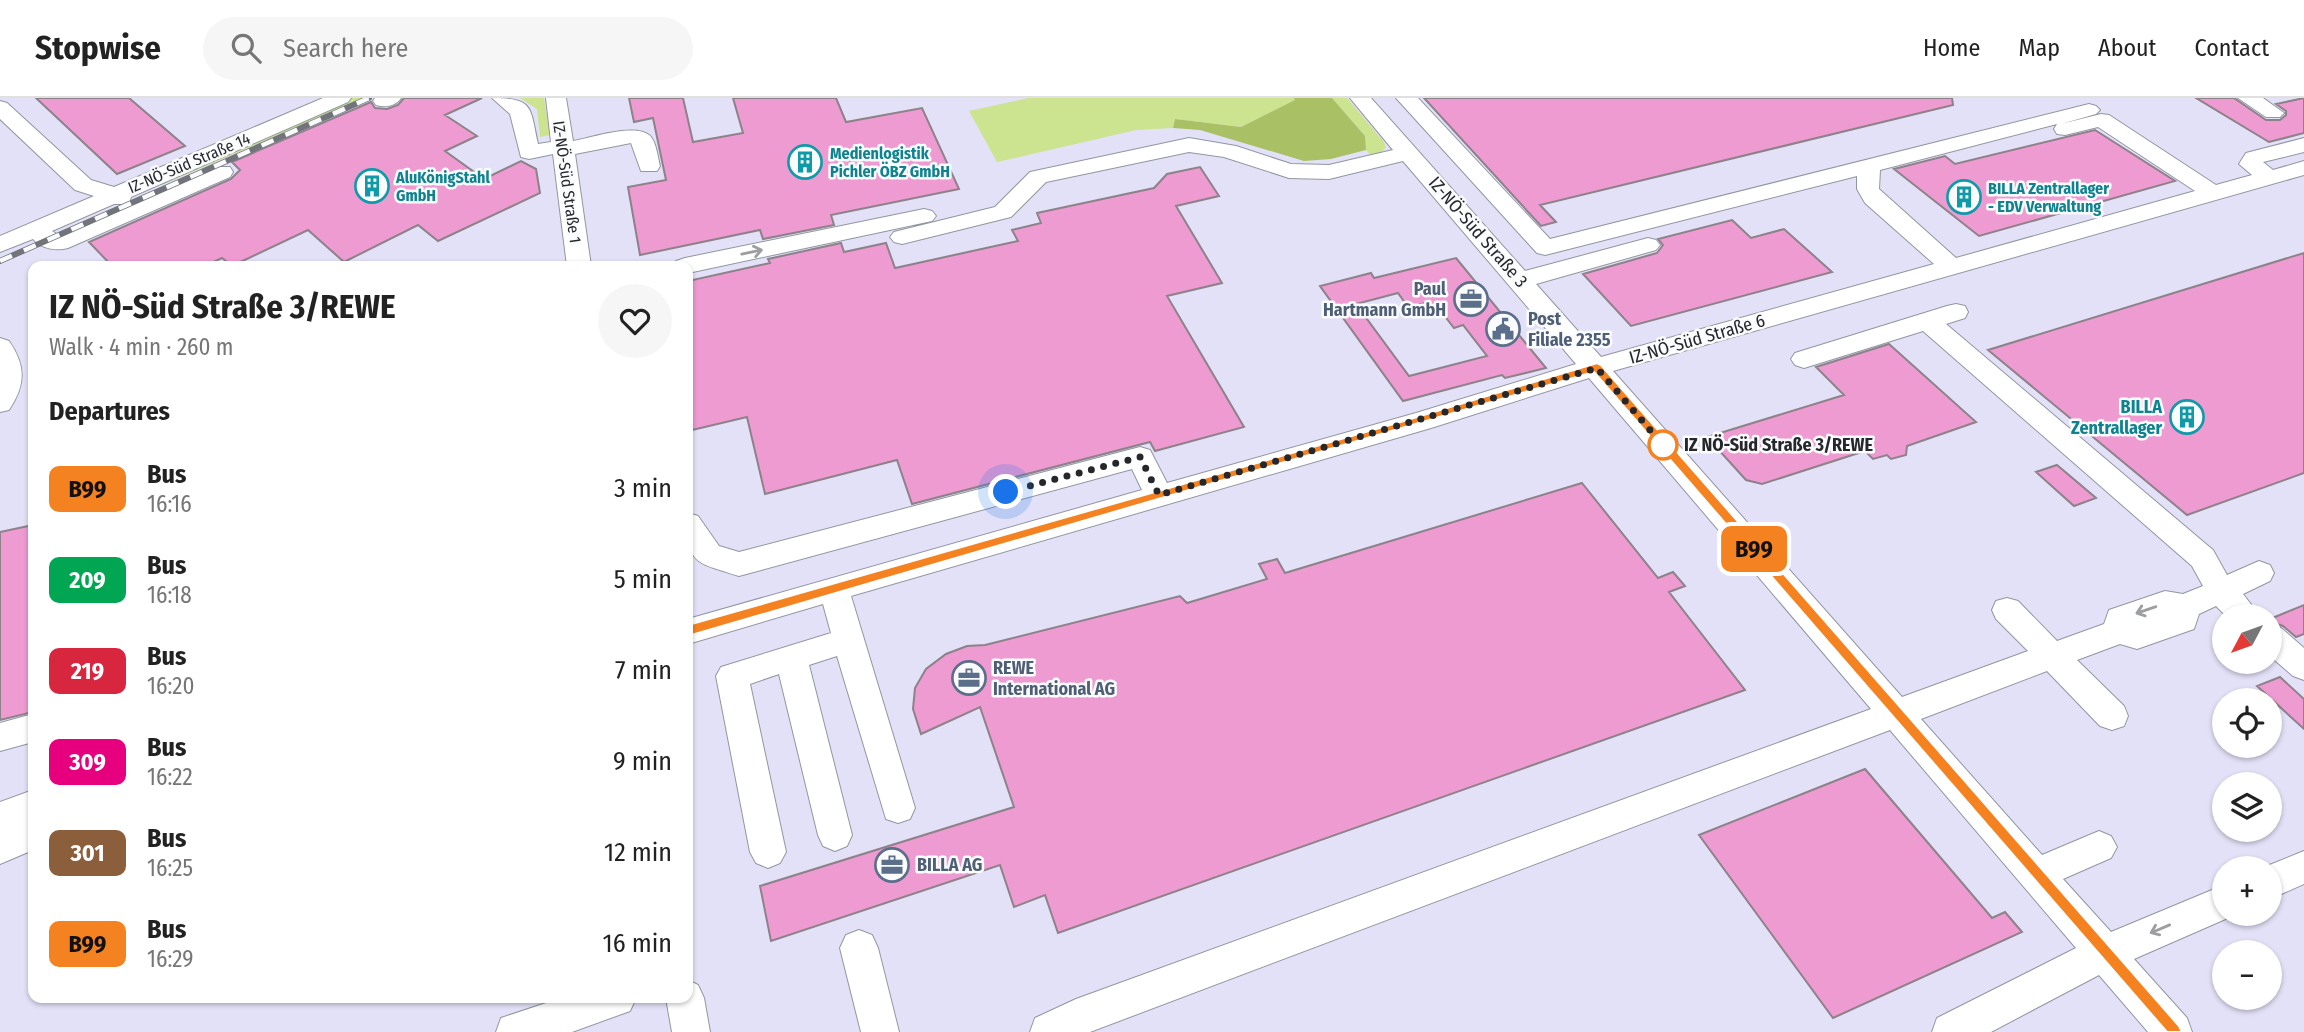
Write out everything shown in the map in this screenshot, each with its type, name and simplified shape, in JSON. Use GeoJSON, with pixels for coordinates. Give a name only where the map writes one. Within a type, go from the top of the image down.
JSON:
{"type":"FeatureCollection","features":[{"type":"Feature","properties":{"kind":"street","name":"IZ-NÖ-Süd Straße 14"},"geometry":{"type":"LineString","coordinates":[[0,245],[341,98]]}},
{"type":"Feature","properties":{"kind":"street"},"geometry":{"type":"LineString","coordinates":[[502,98],[520,111],[529,152],[633,136],[641,139],[649,166]]}},
{"type":"Feature","properties":{"kind":"street","name":"IZ-NÖ-Süd Straße 1"},"geometry":{"type":"LineString","coordinates":[[556,98],[578,261]]}},
{"type":"Feature","properties":{"kind":"street","name":"IZ-NÖ-Süd Straße 3"},"geometry":{"type":"LineString","coordinates":[[1360,98],[2173,1032]]}},
{"type":"Feature","properties":{"kind":"street"},"geometry":{"type":"LineString","coordinates":[[1406,98],[1545,248],[2088,110],[2070,98]]}},
{"type":"Feature","properties":{"kind":"street"},"geometry":{"type":"LineString","coordinates":[[2248,98],[2304,131]]}},
{"type":"Feature","properties":{"kind":"street"},"geometry":{"type":"LineString","coordinates":[[0,107],[83,185],[115,195],[134,211]]}},
{"type":"Feature","properties":{"kind":"street"},"geometry":{"type":"LineString","coordinates":[[1962,155],[2101,121],[2214,194]]}},
{"type":"Feature","properties":{"kind":"street"},"geometry":{"type":"LineString","coordinates":[[902,237],[1003,212],[1038,177],[1189,145],[1228,151],[1289,171],[1329,172],[1409,153]]}},
{"type":"Feature","properties":{"kind":"street"},"geometry":{"type":"LineString","coordinates":[[2271,178],[2250,164],[2254,158],[2304,145]]}},
{"type":"Feature","properties":{"kind":"street"},"geometry":{"type":"LineString","coordinates":[[1869,166],[1868,189],[1873,198],[1952,267]]}},
{"type":"Feature","properties":{"kind":"street","name":"IZ-NÖ-Süd Straße 6"},"geometry":{"type":"LineString","coordinates":[[693,630],[1597,368],[2304,168]]}},
{"type":"Feature","properties":{"kind":"street"},"geometry":{"type":"LineString","coordinates":[[37,228],[46,240],[60,243],[222,172]]}},
{"type":"Feature","properties":{"kind":"street"},"geometry":{"type":"LineString","coordinates":[[693,264],[933,214],[953,224]]}},
{"type":"Feature","properties":{"kind":"street"},"geometry":{"type":"LineString","coordinates":[[1520,280],[1648,245]]}},
{"type":"Feature","properties":{"kind":"street"},"geometry":{"type":"LineString","coordinates":[[1804,359],[1956,312]]}},
{"type":"Feature","properties":{"kind":"street"},"geometry":{"type":"LineString","coordinates":[[1927,321],[2203,558],[2220,590],[2233,604]]}},
{"type":"Feature","properties":{"kind":"street"},"geometry":{"type":"LineString","coordinates":[[0,347],[10,360],[10,391],[0,403]]}},
{"type":"Feature","properties":{"kind":"street"},"geometry":{"type":"LineString","coordinates":[[693,531],[709,554],[738,564],[1140,457],[1159,495]]}},
{"type":"Feature","properties":{"kind":"street"},"geometry":{"type":"LineString","coordinates":[[1049,1032],[1089,1013],[2119,631],[2137,636],[2183,620],[2185,607],[2259,573]]}},
{"type":"Feature","properties":{"kind":"street"},"geometry":{"type":"LineString","coordinates":[[833,588],[898,808]]}},
{"type":"Feature","properties":{"kind":"street"},"geometry":{"type":"LineString","coordinates":[[2007,610],[2112,716]]}},
{"type":"Feature","properties":{"kind":"street"},"geometry":{"type":"LineString","coordinates":[[768,852],[732,676],[848,640]]}},
{"type":"Feature","properties":{"kind":"street"},"geometry":{"type":"LineString","coordinates":[[2282,648],[2304,667]]}},
{"type":"Feature","properties":{"kind":"street"},"geometry":{"type":"LineString","coordinates":[[791,658],[835,835]]}},
{"type":"Feature","properties":{"kind":"street"},"geometry":{"type":"LineString","coordinates":[[0,737],[28,729]]}},
{"type":"Feature","properties":{"kind":"street"},"geometry":{"type":"LineString","coordinates":[[0,818],[28,807]]}},
{"type":"Feature","properties":{"kind":"street"},"geometry":{"type":"LineString","coordinates":[[0,848],[28,836]]}},
{"type":"Feature","properties":{"kind":"street"},"geometry":{"type":"LineString","coordinates":[[2036,874],[2099,847]]}},
{"type":"Feature","properties":{"kind":"street"},"geometry":{"type":"LineString","coordinates":[[2282,877],[2304,867]]}},
{"type":"Feature","properties":{"kind":"street"},"geometry":{"type":"LineString","coordinates":[[1951,1032],[2105,953],[2212,907]]}},
{"type":"Feature","properties":{"kind":"street"},"geometry":{"type":"LineString","coordinates":[[859,948],[880,1032]]}},
{"type":"Feature","properties":{"kind":"street"},"geometry":{"type":"LineString","coordinates":[[686,1003],[691,1032]]}},
{"type":"Feature","properties":{"kind":"street"},"geometry":{"type":"LineString","coordinates":[[515,1032],[572,1005]]}},
{"type":"Feature","properties":{"kind":"shaded area"},"geometry":{"type":"Polygon","coordinates":[[[0,98],[2304,98],[2304,1032],[0,1032],[0,98]]]}},
{"type":"Feature","properties":{"kind":"green space"},"geometry":{"type":"Polygon","coordinates":[[[352,98],[364,98],[162,185],[158,183],[352,98]]]}},
{"type":"Feature","properties":{"kind":"green space"},"geometry":{"type":"Polygon","coordinates":[[[520,98],[544,98],[550,135],[540,137],[537,109],[520,98]]]}},
{"type":"Feature","properties":{"kind":"green space"},"geometry":{"type":"Polygon","coordinates":[[[1028,98],[1296,100],[1241,127],[1175,119],[1173,128],[1136,130],[997,162],[969,111],[1028,98]]]}},
{"type":"Feature","properties":{"kind":"green space"},"geometry":{"type":"Polygon","coordinates":[[[1294,98],[1332,98],[1365,136],[1366,150],[1331,159],[1304,161],[1200,130],[1173,128],[1175,119],[1241,127],[1295,100],[1294,98]]]}},
{"type":"Feature","properties":{"kind":"green space"},"geometry":{"type":"Polygon","coordinates":[[[1332,98],[1347,98],[1384,142],[1386,148],[1373,158],[1366,150],[1365,136],[1332,98]]]}},
{"type":"Feature","properties":{"kind":"building"},"geometry":{"type":"Polygon","coordinates":[[[36,98],[129,98],[185,146],[117,174],[36,98]]]}},
{"type":"Feature","properties":{"kind":"building","name":"AluKönigStahl GmbH"},"geometry":{"type":"Polygon","coordinates":[[[404,98],[482,98],[445,115],[477,136],[445,151],[484,179],[521,161],[536,169],[540,193],[438,241],[418,225],[346,261],[308,230],[243,261],[226,261],[222,258],[216,261],[107,261],[89,242],[231,179],[240,170],[232,162],[371,102],[375,108],[387,109],[398,105],[404,98]]]}},
{"type":"Feature","properties":{"kind":"building","name":"Medienlogistik Pichler ÖBZ GmbH"},"geometry":{"type":"Polygon","coordinates":[[[629,98],[683,98],[693,142],[743,133],[733,98],[836,98],[846,122],[922,108],[959,189],[831,215],[834,225],[763,239],[760,230],[640,255],[628,187],[666,180],[653,118],[634,122],[629,98]]]}},
{"type":"Feature","properties":{"kind":"building"},"geometry":{"type":"Polygon","coordinates":[[[1424,98],[1952,98],[1953,105],[1540,205],[1556,222],[1541,226],[1424,98]]]}},
{"type":"Feature","properties":{"kind":"building"},"geometry":{"type":"Polygon","coordinates":[[[2196,98],[2234,98],[2266,120],[2280,120],[2286,115],[2286,111],[2276,104],[2304,98],[2304,133],[2269,142],[2196,98]]]}},
{"type":"Feature","properties":{"kind":"building"},"geometry":{"type":"Polygon","coordinates":[[[2095,130],[2175,181],[1979,236],[1894,169],[1945,156],[1955,164],[2095,130]]]}},
{"type":"Feature","properties":{"kind":"building"},"geometry":{"type":"Polygon","coordinates":[[[1200,167],[1219,196],[1176,206],[1222,283],[1167,296],[1244,427],[1155,451],[1150,442],[912,504],[897,460],[765,494],[747,417],[693,430],[693,280],[770,263],[768,259],[841,243],[844,252],[886,243],[895,268],[1018,241],[1012,230],[1041,223],[1037,213],[1154,188],[1167,174],[1200,167]]]}},
{"type":"Feature","properties":{"kind":"building"},"geometry":{"type":"Polygon","coordinates":[[[1732,220],[1751,238],[1784,229],[1832,272],[1631,326],[1583,274],[1657,253],[1663,245],[1658,239],[1732,220]]]}},
{"type":"Feature","properties":{"kind":"building","name":"BILLA Zentrallager"},"geometry":{"type":"Polygon","coordinates":[[[2304,253],[2304,473],[2187,515],[1988,350],[2304,253]]]}},
{"type":"Feature","properties":{"kind":"building"},"geometry":{"type":"Polygon","coordinates":[[[1456,258],[1546,368],[1505,378],[1502,375],[1403,401],[1320,286],[1371,273],[1374,278],[1456,258]],[[1398,293],[1356,304],[1409,376],[1487,356],[1463,325],[1454,328],[1440,310],[1432,311],[1425,303],[1408,307],[1398,293]]]}},
{"type":"Feature","properties":{"kind":"building"},"geometry":{"type":"Polygon","coordinates":[[[1889,344],[1976,422],[1907,446],[1906,455],[1891,459],[1887,455],[1873,459],[1865,451],[1762,484],[1746,480],[1707,437],[1844,395],[1816,367],[1889,344]]]}},
{"type":"Feature","properties":{"kind":"building"},"geometry":{"type":"Polygon","coordinates":[[[2057,465],[2096,498],[2074,506],[2036,472],[2057,465]]]}},
{"type":"Feature","properties":{"kind":"building"},"geometry":{"type":"Polygon","coordinates":[[[1582,483],[1658,578],[1673,572],[1685,586],[1669,592],[1745,690],[1058,933],[1045,895],[1014,907],[1000,865],[771,941],[760,886],[1014,807],[980,707],[921,734],[913,709],[915,688],[926,669],[946,654],[967,646],[985,645],[1180,596],[1187,603],[1267,579],[1259,564],[1277,559],[1285,573],[1582,483]]]}},
{"type":"Feature","properties":{"kind":"building"},"geometry":{"type":"Polygon","coordinates":[[[28,526],[28,713],[0,720],[0,532],[28,526]]]}},
{"type":"Feature","properties":{"kind":"building"},"geometry":{"type":"Polygon","coordinates":[[[2304,605],[2304,634],[2296,637],[2282,626],[2282,614],[2304,605]]]}},
{"type":"Feature","properties":{"kind":"building"},"geometry":{"type":"Polygon","coordinates":[[[2280,677],[2304,699],[2304,729],[2282,709],[2282,688],[2257,686],[2280,677]]]}},
{"type":"Feature","properties":{"kind":"building"},"geometry":{"type":"Polygon","coordinates":[[[1865,769],[1992,918],[2005,912],[2022,932],[1833,1018],[1699,835],[1865,769]]]}},
{"type":"Feature","properties":{"kind":"railway"},"geometry":{"type":"LineString","coordinates":[[0,261],[369,98]]}},
{"type":"Feature","properties":{"kind":"bus line","name":"B99"},"geometry":{"type":"LineString","coordinates":[[693,630],[1597,368],[2173,1032]]}},
{"type":"Feature","properties":{"kind":"place","name":"Medienlogistik Pichler ÖBZ GmbH"},"geometry":{"type":"Point","coordinates":[805,162]}},
{"type":"Feature","properties":{"kind":"place","name":"AluKönigStahl GmbH"},"geometry":{"type":"Point","coordinates":[372,186]}},
{"type":"Feature","properties":{"kind":"place","name":"BILLA Zentrallager - EDV Verwaltung"},"geometry":{"type":"Point","coordinates":[1964,197]}},
{"type":"Feature","properties":{"kind":"place","name":"Paul Hartmann GmbH"},"geometry":{"type":"Point","coordinates":[1471,299]}},
{"type":"Feature","properties":{"kind":"place","name":"Post Filiale 2355"},"geometry":{"type":"Point","coordinates":[1503,329]}},
{"type":"Feature","properties":{"kind":"place","name":"BILLA Zentrallager"},"geometry":{"type":"Point","coordinates":[2187,417]}},
{"type":"Feature","properties":{"kind":"place","name":"IZ NÖ-Süd Straße 3/REWE"},"geometry":{"type":"Point","coordinates":[1663,445]}},
{"type":"Feature","properties":{"kind":"place","name":"REWE International AG"},"geometry":{"type":"Point","coordinates":[969,678]}},
{"type":"Feature","properties":{"kind":"place","name":"BILLA AG"},"geometry":{"type":"Point","coordinates":[892,865]}},
{"type":"Feature","properties":{"kind":"route"},"geometry":{"type":"LineString","coordinates":[[1006,492],[1140,457],[1159,495],[1597,368],[1663,445]]}}]}
